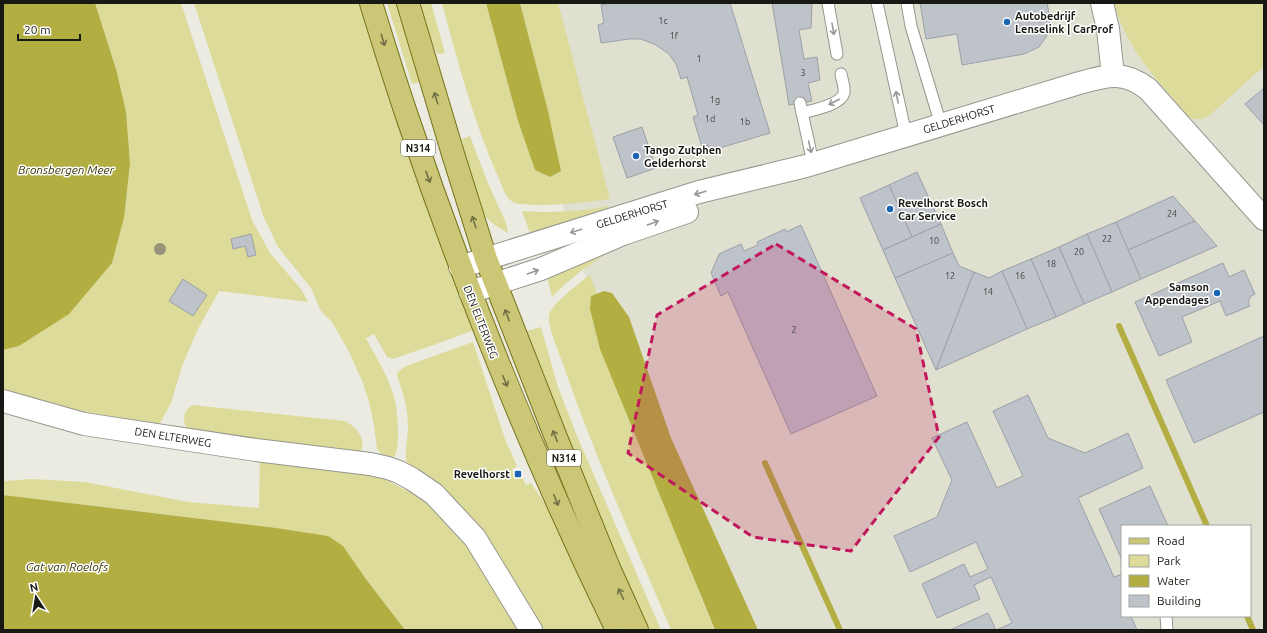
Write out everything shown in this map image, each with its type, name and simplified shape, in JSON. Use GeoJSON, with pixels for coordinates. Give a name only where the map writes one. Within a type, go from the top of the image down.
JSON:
{"type":"FeatureCollection","features":[{"type":"Feature","properties":{"kind":"main road","name":"DEN ELTERWEG"},"geometry":{"type":"LineString","coordinates":[[371,3],[407,119],[460,267],[502,374],[559,508],[617,630]]}},
{"type":"Feature","properties":{"kind":"main road","name":"N314"},"geometry":{"type":"LineString","coordinates":[[408,3],[452,154],[486,259],[581,500],[637,630]]}},
{"type":"Feature","properties":{"kind":"street"},"geometry":{"type":"LineString","coordinates":[[1102,3],[1108,29],[1113,76]]}},
{"type":"Feature","properties":{"kind":"street","name":"GELDERHORST"},"geometry":{"type":"LineString","coordinates":[[460,267],[700,192],[810,164],[1076,84],[1097,78],[1113,76],[1132,78],[1148,89],[1264,219]]}},
{"type":"Feature","properties":{"kind":"street","name":"GELDERHORST"},"geometry":{"type":"LineString","coordinates":[[470,292],[541,269],[634,230],[746,192],[810,164]]}},
{"type":"Feature","properties":{"kind":"street","name":"DEN ELTERWEG"},"geometry":{"type":"LineString","coordinates":[[3,401],[84,424],[256,450],[370,464],[398,472],[412,479],[434,494],[475,538],[531,630]]}},
{"type":"Feature","properties":{"kind":"lane"},"geometry":{"type":"LineString","coordinates":[[828,3],[838,54]]}},
{"type":"Feature","properties":{"kind":"lane"},"geometry":{"type":"LineString","coordinates":[[877,3],[906,135]]}},
{"type":"Feature","properties":{"kind":"lane"},"geometry":{"type":"LineString","coordinates":[[908,3],[911,26],[941,125]]}},
{"type":"Feature","properties":{"kind":"lane"},"geometry":{"type":"LineString","coordinates":[[810,164],[801,108],[834,103],[842,98],[845,91],[841,74]]}},
{"type":"Feature","properties":{"kind":"lane"},"geometry":{"type":"LineString","coordinates":[[1166,617],[1166,630]]}},
{"type":"Feature","properties":{"kind":"highlighted area"},"geometry":{"type":"Polygon","coordinates":[[[776,244],[916,329],[939,437],[851,551],[753,537],[628,453],[657,315],[776,244]]]}},
{"type":"Feature","properties":{"kind":"shaded area"},"geometry":{"type":"Polygon","coordinates":[[[524,3],[1264,3],[1264,630],[734,630],[569,237],[524,3]]]}},
{"type":"Feature","properties":{"kind":"green space"},"geometry":{"type":"Polygon","coordinates":[[[95,3],[181,3],[252,220],[270,253],[301,289],[308,302],[219,291],[198,329],[182,366],[171,403],[159,425],[100,415],[22,397],[3,391],[3,350],[19,346],[112,263],[124,218],[130,164],[116,69],[95,3]]]}},
{"type":"Feature","properties":{"kind":"green space"},"geometry":{"type":"Polygon","coordinates":[[[194,3],[363,3],[477,329],[393,359],[387,357],[374,334],[366,338],[385,374],[395,402],[398,421],[398,444],[393,458],[386,458],[377,449],[369,402],[363,383],[349,352],[332,322],[321,311],[311,288],[278,247],[263,215],[194,3]]]}},
{"type":"Feature","properties":{"kind":"green space"},"geometry":{"type":"Polygon","coordinates":[[[387,3],[403,3],[425,81],[412,84],[387,3]]]}},
{"type":"Feature","properties":{"kind":"green space"},"geometry":{"type":"Polygon","coordinates":[[[414,3],[431,3],[445,53],[437,53],[414,3]]]}},
{"type":"Feature","properties":{"kind":"green space"},"geometry":{"type":"Polygon","coordinates":[[[442,3],[486,3],[518,121],[535,170],[550,177],[561,171],[548,111],[520,3],[558,3],[610,199],[575,203],[531,205],[513,202],[508,198],[490,158],[474,115],[442,3]]]}},
{"type":"Feature","properties":{"kind":"green space"},"geometry":{"type":"Polygon","coordinates":[[[1114,3],[1264,3],[1264,66],[1209,116],[1199,119],[1189,117],[1155,77],[1135,50],[1127,36],[1114,3]]]}},
{"type":"Feature","properties":{"kind":"green space"},"geometry":{"type":"Polygon","coordinates":[[[470,136],[487,181],[506,223],[508,233],[492,223],[483,213],[474,194],[470,183],[462,139],[470,136]]]}},
{"type":"Feature","properties":{"kind":"green space"},"geometry":{"type":"Polygon","coordinates":[[[608,206],[608,208],[530,233],[522,211],[565,212],[608,206]]]}},
{"type":"Feature","properties":{"kind":"green space"},"geometry":{"type":"Polygon","coordinates":[[[612,250],[580,272],[552,297],[547,277],[612,250]]]}},
{"type":"Feature","properties":{"kind":"green space"},"geometry":{"type":"Polygon","coordinates":[[[590,275],[597,294],[591,296],[700,595],[715,630],[671,630],[601,465],[554,339],[549,320],[551,310],[567,294],[590,275]]]}},
{"type":"Feature","properties":{"kind":"green space"},"geometry":{"type":"Polygon","coordinates":[[[541,327],[558,387],[577,436],[661,630],[648,630],[592,497],[527,331],[541,327]]]}},
{"type":"Feature","properties":{"kind":"green space"},"geometry":{"type":"Polygon","coordinates":[[[473,342],[505,439],[517,466],[512,469],[515,477],[521,475],[526,485],[531,483],[559,524],[608,630],[540,630],[407,464],[407,413],[397,375],[398,372],[406,366],[473,342]]]}},
{"type":"Feature","properties":{"kind":"green space"},"geometry":{"type":"Polygon","coordinates":[[[193,405],[345,421],[357,430],[362,439],[362,449],[359,453],[190,431],[185,425],[184,418],[189,408],[193,405]]]}},
{"type":"Feature","properties":{"kind":"green space"},"geometry":{"type":"Polygon","coordinates":[[[260,457],[377,475],[415,495],[454,521],[519,630],[405,630],[343,546],[269,527],[3,495],[3,484],[5,481],[31,479],[85,482],[188,502],[259,508],[260,457]]]}},
{"type":"Feature","properties":{"kind":"water","name":"Bronsbergen Meer"},"geometry":{"type":"Polygon","coordinates":[[[3,3],[95,3],[116,69],[126,112],[130,164],[124,218],[112,263],[69,314],[19,346],[3,350],[3,3]]]}},
{"type":"Feature","properties":{"kind":"water"},"geometry":{"type":"Polygon","coordinates":[[[486,3],[520,3],[548,111],[561,171],[550,177],[535,170],[518,121],[486,3]]]}},
{"type":"Feature","properties":{"kind":"water"},"geometry":{"type":"Polygon","coordinates":[[[604,291],[612,293],[629,317],[671,438],[758,630],[715,630],[600,349],[590,309],[591,296],[604,291]]]}},
{"type":"Feature","properties":{"kind":"water","name":"Gat van Roelofs"},"geometry":{"type":"Polygon","coordinates":[[[3,495],[269,527],[328,536],[343,546],[405,630],[3,630],[3,495]]]}},
{"type":"Feature","properties":{"kind":"building"},"geometry":{"type":"Polygon","coordinates":[[[610,3],[730,3],[770,133],[710,151],[708,145],[702,147],[693,117],[698,115],[687,77],[681,79],[676,64],[669,54],[656,45],[641,39],[601,43],[598,25],[604,23],[601,5],[610,3]]]}},
{"type":"Feature","properties":{"kind":"building"},"geometry":{"type":"Polygon","coordinates":[[[772,3],[812,3],[811,28],[799,30],[804,59],[817,57],[820,80],[808,83],[812,101],[789,105],[772,3]]]}},
{"type":"Feature","properties":{"kind":"building"},"geometry":{"type":"Polygon","coordinates":[[[920,3],[1047,3],[1050,18],[1048,34],[1039,47],[1024,54],[962,65],[957,34],[926,39],[920,3]]]}},
{"type":"Feature","properties":{"kind":"building"},"geometry":{"type":"Polygon","coordinates":[[[1264,88],[1264,125],[1245,104],[1264,88]]]}},
{"type":"Feature","properties":{"kind":"building"},"geometry":{"type":"Polygon","coordinates":[[[642,127],[656,168],[627,178],[613,137],[642,127]]]}},
{"type":"Feature","properties":{"kind":"building"},"geometry":{"type":"Polygon","coordinates":[[[917,172],[941,224],[912,237],[889,185],[917,172]]]}},
{"type":"Feature","properties":{"kind":"building"},"geometry":{"type":"Polygon","coordinates":[[[889,185],[912,237],[883,250],[860,198],[889,185]]]}},
{"type":"Feature","properties":{"kind":"building"},"geometry":{"type":"Polygon","coordinates":[[[1173,196],[1195,221],[1128,250],[1116,222],[1173,196]]]}},
{"type":"Feature","properties":{"kind":"building"},"geometry":{"type":"Polygon","coordinates":[[[1195,221],[1217,246],[1141,279],[1128,250],[1195,221]]]}},
{"type":"Feature","properties":{"kind":"building"},"geometry":{"type":"Polygon","coordinates":[[[1116,222],[1141,279],[1112,292],[1087,234],[1116,222]]]}},
{"type":"Feature","properties":{"kind":"building"},"geometry":{"type":"Polygon","coordinates":[[[941,224],[953,253],[895,278],[883,250],[941,224]]]}},
{"type":"Feature","properties":{"kind":"building"},"geometry":{"type":"Polygon","coordinates":[[[801,225],[877,396],[791,434],[728,292],[721,296],[711,273],[719,254],[741,244],[744,251],[758,245],[757,242],[785,229],[786,232],[801,225]]]}},
{"type":"Feature","properties":{"kind":"building"},"geometry":{"type":"Polygon","coordinates":[[[251,234],[256,255],[248,257],[245,246],[233,249],[231,239],[251,234]]]}},
{"type":"Feature","properties":{"kind":"building"},"geometry":{"type":"Polygon","coordinates":[[[1087,234],[1112,292],[1084,304],[1059,247],[1087,234]]]}},
{"type":"Feature","properties":{"kind":"building"},"geometry":{"type":"Polygon","coordinates":[[[1059,247],[1084,304],[1056,317],[1031,259],[1059,247]]]}},
{"type":"Feature","properties":{"kind":"building"},"geometry":{"type":"Polygon","coordinates":[[[953,253],[959,266],[974,272],[936,370],[895,278],[953,253]]]}},
{"type":"Feature","properties":{"kind":"building"},"geometry":{"type":"Polygon","coordinates":[[[1031,259],[1056,317],[1027,329],[1002,271],[1031,259]]]}},
{"type":"Feature","properties":{"kind":"building"},"geometry":{"type":"Polygon","coordinates":[[[1223,263],[1229,277],[1244,270],[1255,294],[1251,296],[1248,302],[1250,306],[1226,316],[1220,301],[1182,317],[1192,342],[1159,356],[1135,302],[1223,263]]]}},
{"type":"Feature","properties":{"kind":"building"},"geometry":{"type":"Polygon","coordinates":[[[1002,271],[1027,329],[936,370],[974,272],[989,278],[1002,271]]]}},
{"type":"Feature","properties":{"kind":"building"},"geometry":{"type":"Polygon","coordinates":[[[183,279],[207,295],[193,316],[169,301],[183,279]]]}},
{"type":"Feature","properties":{"kind":"building"},"geometry":{"type":"Polygon","coordinates":[[[1264,336],[1264,412],[1194,443],[1166,380],[1264,336]]]}},
{"type":"Feature","properties":{"kind":"building"},"geometry":{"type":"Polygon","coordinates":[[[1028,395],[1048,438],[1085,453],[1128,433],[1143,468],[1078,498],[1114,577],[1121,574],[1121,617],[1131,617],[1137,630],[996,630],[1012,623],[991,577],[974,585],[980,599],[937,618],[922,584],[964,564],[970,577],[988,569],[976,542],[910,572],[894,536],[937,517],[952,480],[932,438],[967,422],[997,488],[1023,476],[993,411],[1028,395]]]}},
{"type":"Feature","properties":{"kind":"building"},"geometry":{"type":"Polygon","coordinates":[[[1150,486],[1168,525],[1121,525],[1121,558],[1099,509],[1150,486]]]}},
{"type":"Feature","properties":{"kind":"building"},"geometry":{"type":"Polygon","coordinates":[[[988,613],[996,630],[950,630],[988,613]]]}},
{"type":"Feature","properties":{"kind":"waterway"},"geometry":{"type":"LineString","coordinates":[[1119,326],[1207,525]]}},
{"type":"Feature","properties":{"kind":"waterway"},"geometry":{"type":"LineString","coordinates":[[765,463],[840,630]]}},
{"type":"Feature","properties":{"kind":"waterway"},"geometry":{"type":"LineString","coordinates":[[1247,617],[1253,630]]}},
{"type":"Feature","properties":{"kind":"place","name":"Autobedrijf Lenselink | CarProf"},"geometry":{"type":"Point","coordinates":[1007,22]}},
{"type":"Feature","properties":{"kind":"place","name":"Tango Zutphen Gelderhorst"},"geometry":{"type":"Point","coordinates":[636,156]}},
{"type":"Feature","properties":{"kind":"place","name":"Revelhorst Bosch Car Service"},"geometry":{"type":"Point","coordinates":[890,209]}},
{"type":"Feature","properties":{"kind":"place","name":"Samson Appendages"},"geometry":{"type":"Point","coordinates":[1217,293]}},
{"type":"Feature","properties":{"kind":"place","name":"Revelhorst"},"geometry":{"type":"Point","coordinates":[518,474]}}]}
